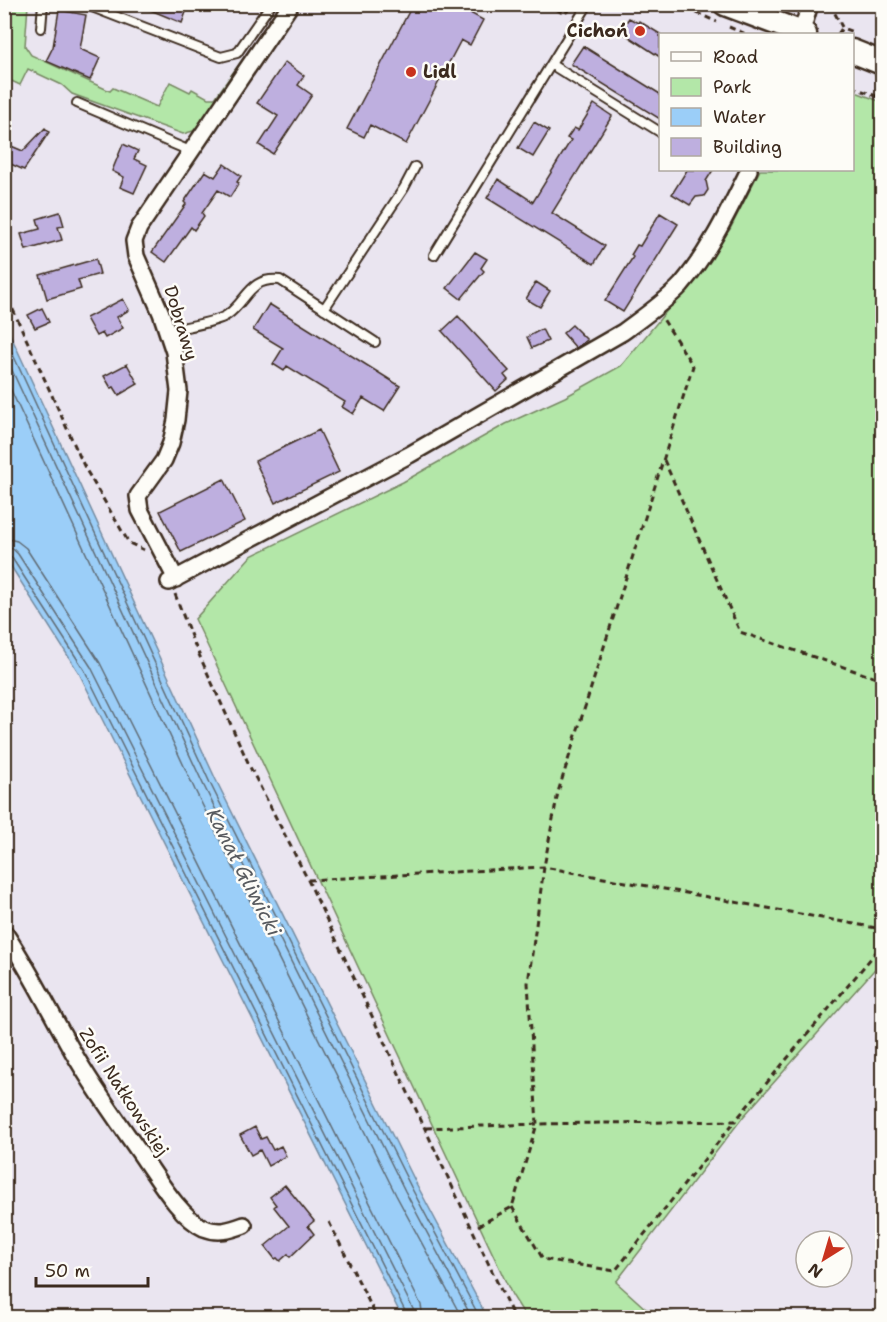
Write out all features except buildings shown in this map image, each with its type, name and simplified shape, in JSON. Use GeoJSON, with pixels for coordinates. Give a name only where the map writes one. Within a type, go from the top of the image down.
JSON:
{"type":"FeatureCollection","features":[{"type":"Feature","properties":{"kind":"main road"},"geometry":{"type":"LineString","coordinates":[[725,4],[800,33]]}},
{"type":"Feature","properties":{"kind":"main road"},"geometry":{"type":"LineString","coordinates":[[854,52],[882,63]]}},
{"type":"Feature","properties":{"kind":"street"},"geometry":{"type":"LineString","coordinates":[[190,151],[291,4]]}},
{"type":"Feature","properties":{"kind":"street"},"geometry":{"type":"LineString","coordinates":[[803,33],[810,4]]}},
{"type":"Feature","properties":{"kind":"street","name":"Dobrawy"},"geometry":{"type":"LineString","coordinates":[[172,581],[140,510],[138,496],[164,460],[171,443],[176,420],[178,391],[174,352],[136,256],[134,241],[139,228],[190,151]]}},
{"type":"Feature","properties":{"kind":"street"},"geometry":{"type":"LineString","coordinates":[[172,581],[408,455],[623,332],[680,285],[714,239],[748,171]]}},
{"type":"Feature","properties":{"kind":"street","name":"Zofii Nałkowskiej"},"geometry":{"type":"LineString","coordinates":[[4,932],[84,1071],[161,1184],[184,1212],[202,1227],[216,1232],[244,1225]]}},
{"type":"Feature","properties":{"kind":"lane"},"geometry":{"type":"LineString","coordinates":[[41,28],[43,4]]}},
{"type":"Feature","properties":{"kind":"lane"},"geometry":{"type":"LineString","coordinates":[[84,4],[101,7],[220,57],[237,53],[271,4]]}},
{"type":"Feature","properties":{"kind":"lane"},"geometry":{"type":"LineString","coordinates":[[434,255],[588,4]]}},
{"type":"Feature","properties":{"kind":"lane"},"geometry":{"type":"LineString","coordinates":[[552,65],[659,131]]}},
{"type":"Feature","properties":{"kind":"lane"},"geometry":{"type":"LineString","coordinates":[[77,104],[190,151]]}},
{"type":"Feature","properties":{"kind":"lane"},"geometry":{"type":"LineString","coordinates":[[324,309],[404,188],[415,167]]}},
{"type":"Feature","properties":{"kind":"lane"},"geometry":{"type":"LineString","coordinates":[[167,331],[226,316],[257,284],[267,279],[280,280],[375,342]]}},
{"type":"Feature","properties":{"kind":"path"},"geometry":{"type":"LineString","coordinates":[[548,4],[564,14],[576,4]]}},
{"type":"Feature","properties":{"kind":"path"},"geometry":{"type":"LineString","coordinates":[[677,4],[744,33]]}},
{"type":"Feature","properties":{"kind":"path"},"geometry":{"type":"LineString","coordinates":[[830,4],[842,28]]}},
{"type":"Feature","properties":{"kind":"path"},"geometry":{"type":"LineString","coordinates":[[854,88],[882,98]]}},
{"type":"Feature","properties":{"kind":"path"},"geometry":{"type":"LineString","coordinates":[[4,290],[85,468],[129,543],[148,552]]}},
{"type":"Feature","properties":{"kind":"path"},"geometry":{"type":"LineString","coordinates":[[478,1226],[512,1207],[537,1124],[528,983],[544,867],[558,792],[693,366],[656,307]]}},
{"type":"Feature","properties":{"kind":"path"},"geometry":{"type":"LineString","coordinates":[[664,458],[740,632],[882,680]]}},
{"type":"Feature","properties":{"kind":"path"},"geometry":{"type":"LineString","coordinates":[[172,581],[192,639],[251,770],[308,880],[514,1317]]}},
{"type":"Feature","properties":{"kind":"path"},"geometry":{"type":"LineString","coordinates":[[308,880],[544,867],[882,929]]}},
{"type":"Feature","properties":{"kind":"path"},"geometry":{"type":"LineString","coordinates":[[512,1207],[543,1258],[615,1271],[735,1121],[882,945]]}},
{"type":"Feature","properties":{"kind":"path"},"geometry":{"type":"LineString","coordinates":[[426,1128],[735,1121]]}},
{"type":"Feature","properties":{"kind":"path"},"geometry":{"type":"LineString","coordinates":[[329,1222],[377,1317]]}},
{"type":"Feature","properties":{"kind":"green space"},"geometry":{"type":"Polygon","coordinates":[[[5,5],[28,5],[25,46],[31,55],[110,91],[113,88],[157,107],[170,82],[190,92],[192,89],[208,98],[215,98],[281,5],[289,5],[206,120],[193,131],[183,134],[72,94],[62,85],[28,69],[20,85],[5,78],[5,5]]]}},
{"type":"Feature","properties":{"kind":"green space"},"geometry":{"type":"Polygon","coordinates":[[[854,91],[882,102],[882,961],[743,1117],[616,1282],[646,1309],[706,1317],[526,1317],[512,1295],[195,619],[251,556],[403,482],[506,424],[565,397],[621,366],[694,278],[730,229],[759,171],[854,171],[854,91]]]}},
{"type":"Feature","properties":{"kind":"water","name":"Kanał Gliwicki"},"geometry":{"type":"Polygon","coordinates":[[[4,321],[216,780],[417,1185],[487,1317],[402,1317],[79,673],[5,557],[4,321]]]}},
{"type":"Feature","properties":{"kind":"place","name":"Cichoń"},"geometry":{"type":"Point","coordinates":[640,31]}},
{"type":"Feature","properties":{"kind":"place","name":"Lidl"},"geometry":{"type":"Point","coordinates":[411,72]}}]}
